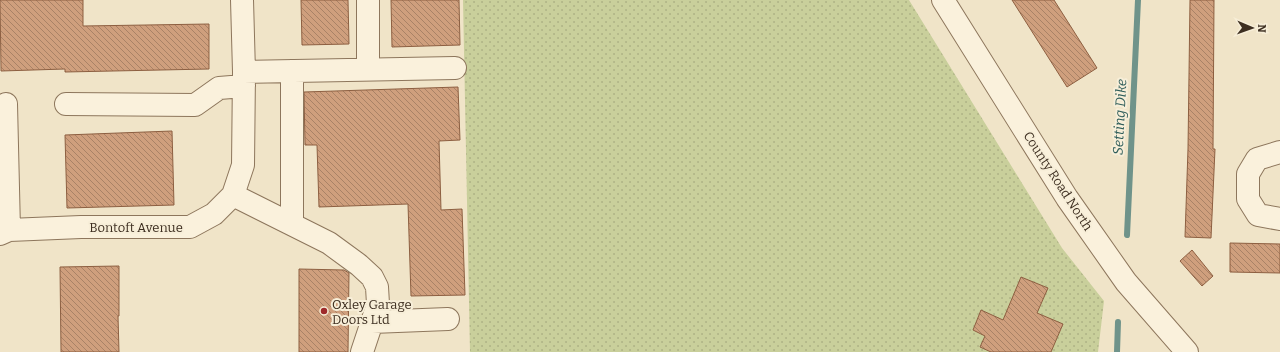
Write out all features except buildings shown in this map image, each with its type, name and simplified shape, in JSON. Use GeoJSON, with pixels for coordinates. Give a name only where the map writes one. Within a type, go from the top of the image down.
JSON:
{"type":"FeatureCollection","features":[{"type":"Feature","properties":{"kind":"street","name":"Bontoft Avenue"},"geometry":{"type":"LineString","coordinates":[[4,232],[81,227],[190,227],[214,214],[233,195],[243,165],[244,79],[242,0]]}},
{"type":"Feature","properties":{"kind":"street"},"geometry":{"type":"LineString","coordinates":[[368,0],[368,69]]}},
{"type":"Feature","properties":{"kind":"street","name":"County Road North"},"geometry":{"type":"LineString","coordinates":[[943,0],[1067,198],[1126,282],[1187,352]]}},
{"type":"Feature","properties":{"kind":"street"},"geometry":{"type":"LineString","coordinates":[[66,104],[195,105],[219,88],[244,79],[292,72],[455,68]]}},
{"type":"Feature","properties":{"kind":"street"},"geometry":{"type":"LineString","coordinates":[[292,72],[292,224]]}},
{"type":"Feature","properties":{"kind":"street"},"geometry":{"type":"LineString","coordinates":[[4,232],[6,104]]}},
{"type":"Feature","properties":{"kind":"street"},"geometry":{"type":"LineString","coordinates":[[1280,152],[1258,159],[1248,174],[1248,199],[1258,215],[1280,219]]}},
{"type":"Feature","properties":{"kind":"street"},"geometry":{"type":"LineString","coordinates":[[233,195],[329,243],[359,265],[372,277],[377,287],[378,304],[362,352]]}},
{"type":"Feature","properties":{"kind":"street"},"geometry":{"type":"LineString","coordinates":[[372,322],[448,319]]}},
{"type":"Feature","properties":{"kind":"green space"},"geometry":{"type":"Polygon","coordinates":[[[463,0],[909,0],[1062,248],[1104,301],[1098,352],[470,352],[463,0]]]}},
{"type":"Feature","properties":{"kind":"waterway","name":"Setting Dike"},"geometry":{"type":"LineString","coordinates":[[1127,235],[1138,0]]}},
{"type":"Feature","properties":{"kind":"waterway","name":"Setting Dike"},"geometry":{"type":"LineString","coordinates":[[1117,352],[1118,322]]}},
{"type":"Feature","properties":{"kind":"place","name":"Oxley Garage Doors Ltd"},"geometry":{"type":"Point","coordinates":[324,311]}}]}
